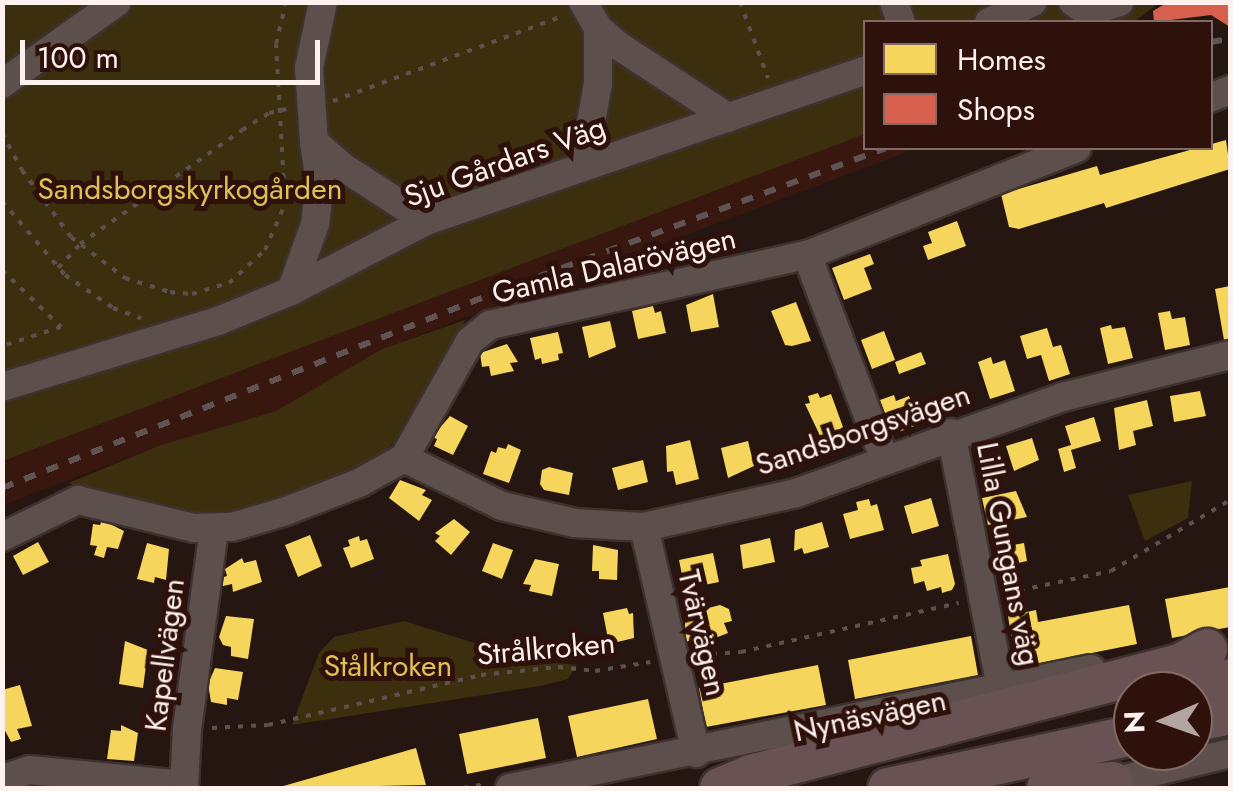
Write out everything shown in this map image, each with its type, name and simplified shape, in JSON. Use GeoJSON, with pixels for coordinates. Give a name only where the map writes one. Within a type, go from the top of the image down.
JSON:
{"type":"FeatureCollection","features":[{"type":"Feature","properties":{"kind":"highway"},"geometry":{"type":"LineString","coordinates":[[720,788],[750,775],[1180,664],[1223,658]]}},
{"type":"Feature","properties":{"kind":"highway","name":"Nynäsvägen"},"geometry":{"type":"LineString","coordinates":[[754,788],[1113,707]]}},
{"type":"Feature","properties":{"kind":"highway"},"geometry":{"type":"LineString","coordinates":[[888,788],[1113,739]]}},
{"type":"Feature","properties":{"kind":"highway"},"geometry":{"type":"LineString","coordinates":[[1047,788],[1099,785]]}},
{"type":"Feature","properties":{"kind":"street"},"geometry":{"type":"LineString","coordinates":[[2,84],[117,2]]}},
{"type":"Feature","properties":{"kind":"street"},"geometry":{"type":"LineString","coordinates":[[291,291],[315,224],[320,182],[309,68],[323,2]]}},
{"type":"Feature","properties":{"kind":"street"},"geometry":{"type":"LineString","coordinates":[[1001,20],[1033,2]]}},
{"type":"Feature","properties":{"kind":"street"},"geometry":{"type":"LineString","coordinates":[[1076,12],[1120,2]]}},
{"type":"Feature","properties":{"kind":"street"},"geometry":{"type":"LineString","coordinates":[[589,13],[655,74],[728,118]]}},
{"type":"Feature","properties":{"kind":"street"},"geometry":{"type":"LineString","coordinates":[[583,167],[598,84],[589,13]]}},
{"type":"Feature","properties":{"kind":"street","name":"Sju Gårdars Väg"},"geometry":{"type":"LineString","coordinates":[[2,387],[91,356],[180,334],[291,291],[426,222],[863,71]]}},
{"type":"Feature","properties":{"kind":"street"},"geometry":{"type":"LineString","coordinates":[[314,142],[343,167],[426,222]]}},
{"type":"Feature","properties":{"kind":"street","name":"Gamla Dalarövägen"},"geometry":{"type":"LineString","coordinates":[[404,458],[470,341],[490,325],[806,255],[1071,150]]}},
{"type":"Feature","properties":{"kind":"street"},"geometry":{"type":"LineString","coordinates":[[806,255],[885,460]]}},
{"type":"Feature","properties":{"kind":"street","name":"Sandsborgsvägen"},"geometry":{"type":"LineString","coordinates":[[404,458],[502,506],[575,523],[644,527],[796,493],[952,433],[1063,397],[1230,355]]}},
{"type":"Feature","properties":{"kind":"street","name":"Lilla Gungans väg"},"geometry":{"type":"LineString","coordinates":[[952,433],[1001,687]]}},
{"type":"Feature","properties":{"kind":"street"},"geometry":{"type":"LineString","coordinates":[[2,538],[78,500],[214,529],[286,512],[359,483],[404,458]]}},
{"type":"Feature","properties":{"kind":"street","name":"Tvärvägen"},"geometry":{"type":"LineString","coordinates":[[644,527],[696,752]]}},
{"type":"Feature","properties":{"kind":"street","name":"Kapellvägen"},"geometry":{"type":"LineString","coordinates":[[184,787],[187,729],[214,529]]}},
{"type":"Feature","properties":{"kind":"street","name":"Nynäsvägen"},"geometry":{"type":"LineString","coordinates":[[510,788],[1001,687],[1223,658]]}},
{"type":"Feature","properties":{"kind":"street"},"geometry":{"type":"LineString","coordinates":[[1099,785],[1230,754]]}},
{"type":"Feature","properties":{"kind":"street"},"geometry":{"type":"LineString","coordinates":[[2,779],[30,770],[184,787]]}},
{"type":"Feature","properties":{"kind":"path"},"geometry":{"type":"LineString","coordinates":[[2,133],[38,194],[80,244],[124,278],[170,292],[192,294],[230,283],[265,250],[285,204],[276,44],[286,2]]}},
{"type":"Feature","properties":{"kind":"path"},"geometry":{"type":"LineString","coordinates":[[740,2],[777,104]]}},
{"type":"Feature","properties":{"kind":"path"},"geometry":{"type":"LineString","coordinates":[[58,268],[80,244],[242,130],[279,110],[312,107],[589,13]]}},
{"type":"Feature","properties":{"kind":"path"},"geometry":{"type":"LineString","coordinates":[[2,201],[58,268],[113,308],[180,334]]}},
{"type":"Feature","properties":{"kind":"path"},"geometry":{"type":"LineString","coordinates":[[2,270],[61,328],[2,346]]}},
{"type":"Feature","properties":{"kind":"path","name":"Strålkroken"},"geometry":{"type":"LineString","coordinates":[[187,729],[268,725],[481,675],[558,667],[595,671],[674,657]]}},
{"type":"Feature","properties":{"kind":"shaded area"},"geometry":{"type":"Polygon","coordinates":[[[863,135],[863,150],[913,150],[382,349],[276,411],[161,445],[3,505],[3,461],[863,135]]]}},
{"type":"Feature","properties":{"kind":"green space","name":"Sandsborgskyrkogården"},"geometry":{"type":"Polygon","coordinates":[[[3,3],[1159,3],[1137,20],[863,20],[863,135],[3,461],[3,3]]]}},
{"type":"Feature","properties":{"kind":"green space"},"geometry":{"type":"Polygon","coordinates":[[[465,320],[451,357],[402,436],[372,461],[314,489],[260,509],[211,517],[147,509],[68,483],[161,445],[276,411],[382,349],[465,320]]]}},
{"type":"Feature","properties":{"kind":"green space"},"geometry":{"type":"Polygon","coordinates":[[[1192,481],[1188,518],[1145,541],[1128,495],[1192,481]]]}},
{"type":"Feature","properties":{"kind":"green space","name":"Stålkroken"},"geometry":{"type":"Polygon","coordinates":[[[404,621],[529,660],[577,665],[568,679],[540,686],[292,725],[319,653],[334,637],[404,621]]]}},
{"type":"Feature","properties":{"kind":"building: Homes"},"geometry":{"type":"Polygon","coordinates":[[[1226,140],[1230,169],[1106,208],[1104,203],[1019,229],[1009,227],[1001,194],[1097,166],[1100,175],[1190,150],[1213,150],[1213,144],[1226,140]]]}},
{"type":"Feature","properties":{"kind":"building: Homes"},"geometry":{"type":"Polygon","coordinates":[[[957,221],[966,246],[928,260],[923,246],[932,243],[928,232],[957,221]]]}},
{"type":"Feature","properties":{"kind":"building: Homes"},"geometry":{"type":"Polygon","coordinates":[[[870,254],[874,264],[864,268],[872,289],[844,300],[832,268],[870,254]]]}},
{"type":"Feature","properties":{"kind":"building: Homes"},"geometry":{"type":"Polygon","coordinates":[[[1230,286],[1230,339],[1224,340],[1215,289],[1230,286]]]}},
{"type":"Feature","properties":{"kind":"building: Homes"},"geometry":{"type":"Polygon","coordinates":[[[713,294],[719,327],[691,332],[686,305],[713,294]]]}},
{"type":"Feature","properties":{"kind":"building: Homes"},"geometry":{"type":"Polygon","coordinates":[[[796,302],[811,341],[785,345],[771,311],[796,302]]]}},
{"type":"Feature","properties":{"kind":"building: Homes"},"geometry":{"type":"Polygon","coordinates":[[[653,306],[655,313],[661,311],[666,333],[638,339],[632,311],[653,306]]]}},
{"type":"Feature","properties":{"kind":"building: Homes"},"geometry":{"type":"Polygon","coordinates":[[[1170,311],[1172,319],[1185,317],[1190,345],[1165,350],[1158,313],[1170,311]]]}},
{"type":"Feature","properties":{"kind":"building: Homes"},"geometry":{"type":"Polygon","coordinates":[[[610,321],[616,347],[589,358],[582,327],[610,321]]]}},
{"type":"Feature","properties":{"kind":"building: Homes"},"geometry":{"type":"Polygon","coordinates":[[[1111,325],[1112,329],[1125,327],[1133,358],[1108,364],[1100,328],[1111,325]]]}},
{"type":"Feature","properties":{"kind":"building: Homes"},"geometry":{"type":"Polygon","coordinates":[[[1047,328],[1053,347],[1061,345],[1070,374],[1049,381],[1041,355],[1027,359],[1020,336],[1047,328]]]}},
{"type":"Feature","properties":{"kind":"building: Homes"},"geometry":{"type":"Polygon","coordinates":[[[884,331],[895,360],[872,369],[861,340],[884,331]]]}},
{"type":"Feature","properties":{"kind":"building: Homes"},"geometry":{"type":"Polygon","coordinates":[[[558,332],[563,353],[558,354],[559,360],[542,364],[541,358],[535,360],[530,338],[558,332]]]}},
{"type":"Feature","properties":{"kind":"building: Homes"},"geometry":{"type":"Polygon","coordinates":[[[507,344],[518,362],[510,363],[514,371],[491,376],[489,366],[482,367],[480,353],[507,344]]]}},
{"type":"Feature","properties":{"kind":"building: Homes"},"geometry":{"type":"Polygon","coordinates":[[[921,352],[926,364],[899,374],[895,362],[921,352]]]}},
{"type":"Feature","properties":{"kind":"building: Homes"},"geometry":{"type":"Polygon","coordinates":[[[991,357],[993,364],[1005,360],[1015,391],[990,399],[978,362],[991,357]]]}},
{"type":"Feature","properties":{"kind":"building: Homes"},"geometry":{"type":"Polygon","coordinates":[[[1200,391],[1206,416],[1174,422],[1170,396],[1200,391]]]}},
{"type":"Feature","properties":{"kind":"building: Homes"},"geometry":{"type":"Polygon","coordinates":[[[818,393],[820,398],[831,394],[843,427],[822,440],[805,404],[810,403],[808,396],[818,393]]]}},
{"type":"Feature","properties":{"kind":"building: Homes"},"geometry":{"type":"Polygon","coordinates":[[[894,395],[896,401],[909,396],[920,424],[893,434],[880,400],[894,395]]]}},
{"type":"Feature","properties":{"kind":"building: Homes"},"geometry":{"type":"Polygon","coordinates":[[[1147,400],[1153,426],[1133,431],[1136,445],[1119,450],[1114,408],[1147,400]]]}},
{"type":"Feature","properties":{"kind":"building: Homes"},"geometry":{"type":"Polygon","coordinates":[[[450,416],[468,426],[453,455],[434,446],[437,439],[432,437],[450,416]]]}},
{"type":"Feature","properties":{"kind":"building: Homes"},"geometry":{"type":"Polygon","coordinates":[[[1094,417],[1101,441],[1071,450],[1076,468],[1064,472],[1058,449],[1071,445],[1065,426],[1094,417]]]}},
{"type":"Feature","properties":{"kind":"building: Homes"},"geometry":{"type":"Polygon","coordinates":[[[1032,438],[1039,460],[1014,471],[1006,446],[1032,438]]]}},
{"type":"Feature","properties":{"kind":"building: Homes"},"geometry":{"type":"Polygon","coordinates":[[[690,440],[699,479],[676,485],[673,471],[667,472],[666,446],[690,440]]]}},
{"type":"Feature","properties":{"kind":"building: Homes"},"geometry":{"type":"Polygon","coordinates":[[[748,441],[754,466],[728,478],[721,448],[748,441]]]}},
{"type":"Feature","properties":{"kind":"building: Homes"},"geometry":{"type":"Polygon","coordinates":[[[508,444],[521,450],[509,483],[483,474],[491,451],[496,453],[498,447],[506,449],[508,444]]]}},
{"type":"Feature","properties":{"kind":"building: Homes"},"geometry":{"type":"Polygon","coordinates":[[[643,460],[648,482],[618,490],[612,468],[643,460]]]}},
{"type":"Feature","properties":{"kind":"building: Homes"},"geometry":{"type":"Polygon","coordinates":[[[549,467],[573,473],[569,495],[544,490],[540,484],[542,470],[549,467]]]}},
{"type":"Feature","properties":{"kind":"building: Homes"},"geometry":{"type":"Polygon","coordinates":[[[400,480],[426,490],[422,495],[432,500],[419,521],[389,498],[400,480]]]}},
{"type":"Feature","properties":{"kind":"building: Homes"},"geometry":{"type":"Polygon","coordinates":[[[1016,491],[1027,517],[988,525],[982,498],[1016,491]]]}},
{"type":"Feature","properties":{"kind":"building: Homes"},"geometry":{"type":"Polygon","coordinates":[[[931,498],[939,526],[912,534],[904,506],[931,498]]]}},
{"type":"Feature","properties":{"kind":"building: Homes"},"geometry":{"type":"Polygon","coordinates":[[[869,499],[871,506],[877,504],[884,530],[850,539],[843,514],[858,510],[856,502],[869,499]]]}},
{"type":"Feature","properties":{"kind":"building: Homes"},"geometry":{"type":"Polygon","coordinates":[[[454,519],[470,532],[451,555],[435,541],[440,536],[435,533],[454,519]]]}},
{"type":"Feature","properties":{"kind":"building: Homes"},"geometry":{"type":"Polygon","coordinates":[[[102,520],[124,531],[118,549],[107,547],[104,558],[94,555],[97,546],[90,545],[93,524],[100,525],[102,520]]]}},
{"type":"Feature","properties":{"kind":"building: Homes"},"geometry":{"type":"Polygon","coordinates":[[[822,522],[829,547],[804,554],[802,548],[794,551],[795,530],[822,522]]]}},
{"type":"Feature","properties":{"kind":"building: Homes"},"geometry":{"type":"Polygon","coordinates":[[[310,535],[322,566],[298,577],[285,545],[310,535]]]}},
{"type":"Feature","properties":{"kind":"building: Homes"},"geometry":{"type":"Polygon","coordinates":[[[359,536],[360,541],[367,539],[374,559],[351,568],[343,548],[350,546],[348,540],[359,536]]]}},
{"type":"Feature","properties":{"kind":"building: Homes"},"geometry":{"type":"Polygon","coordinates":[[[770,538],[775,562],[743,569],[740,545],[770,538]]]}},
{"type":"Feature","properties":{"kind":"building: Homes"},"geometry":{"type":"Polygon","coordinates":[[[38,542],[49,562],[23,575],[13,556],[38,542]]]}},
{"type":"Feature","properties":{"kind":"building: Homes"},"geometry":{"type":"Polygon","coordinates":[[[147,543],[169,549],[166,580],[155,577],[154,583],[137,579],[147,543]]]}},
{"type":"Feature","properties":{"kind":"building: Homes"},"geometry":{"type":"Polygon","coordinates":[[[493,543],[513,550],[502,579],[482,571],[493,543]]]}},
{"type":"Feature","properties":{"kind":"building: Homes"},"geometry":{"type":"Polygon","coordinates":[[[1024,543],[1027,561],[1018,563],[1020,569],[999,573],[995,548],[1024,543]]]}},
{"type":"Feature","properties":{"kind":"building: Homes"},"geometry":{"type":"Polygon","coordinates":[[[593,545],[618,550],[617,580],[599,579],[599,571],[592,571],[593,545]]]}},
{"type":"Feature","properties":{"kind":"building: Homes"},"geometry":{"type":"Polygon","coordinates":[[[713,553],[719,582],[694,587],[691,573],[682,575],[679,560],[713,553]]]}},
{"type":"Feature","properties":{"kind":"building: Homes"},"geometry":{"type":"Polygon","coordinates":[[[948,554],[955,584],[952,590],[942,593],[941,587],[927,591],[924,581],[914,584],[911,568],[922,566],[920,560],[948,554]]]}},
{"type":"Feature","properties":{"kind":"building: Homes"},"geometry":{"type":"Polygon","coordinates":[[[242,558],[244,563],[256,560],[262,582],[233,592],[232,584],[223,586],[221,578],[227,576],[225,569],[242,558]]]}},
{"type":"Feature","properties":{"kind":"building: Homes"},"geometry":{"type":"Polygon","coordinates":[[[535,559],[559,564],[552,596],[529,591],[531,585],[523,584],[535,559]]]}},
{"type":"Feature","properties":{"kind":"building: Homes"},"geometry":{"type":"Polygon","coordinates":[[[1230,587],[1230,627],[1172,638],[1165,599],[1230,587]]]}},
{"type":"Feature","properties":{"kind":"building: Homes"},"geometry":{"type":"Polygon","coordinates":[[[720,605],[729,609],[732,621],[724,623],[728,633],[705,642],[704,637],[685,642],[685,614],[720,605]]]}},
{"type":"Feature","properties":{"kind":"building: Homes"},"geometry":{"type":"Polygon","coordinates":[[[1129,605],[1137,644],[1016,668],[1008,616],[1036,610],[1038,622],[1129,605]]]}},
{"type":"Feature","properties":{"kind":"building: Homes"},"geometry":{"type":"Polygon","coordinates":[[[627,608],[629,614],[633,613],[634,638],[609,644],[603,613],[627,608]]]}},
{"type":"Feature","properties":{"kind":"building: Homes"},"geometry":{"type":"Polygon","coordinates":[[[226,616],[254,619],[248,659],[231,656],[231,647],[223,645],[219,637],[226,616]]]}},
{"type":"Feature","properties":{"kind":"building: Homes"},"geometry":{"type":"Polygon","coordinates":[[[971,636],[978,675],[855,699],[848,660],[971,636]]]}},
{"type":"Feature","properties":{"kind":"building: Homes"},"geometry":{"type":"Polygon","coordinates":[[[125,641],[148,650],[143,688],[119,684],[125,641]]]}},
{"type":"Feature","properties":{"kind":"building: Homes"},"geometry":{"type":"Polygon","coordinates":[[[818,665],[826,705],[706,727],[699,688],[818,665]]]}},
{"type":"Feature","properties":{"kind":"building: Homes"},"geometry":{"type":"Polygon","coordinates":[[[215,668],[243,672],[238,700],[227,698],[227,705],[211,702],[208,684],[215,668]]]}},
{"type":"Feature","properties":{"kind":"building: Homes"},"geometry":{"type":"Polygon","coordinates":[[[20,685],[32,726],[17,729],[21,739],[11,742],[2,725],[2,690],[20,685]]]}},
{"type":"Feature","properties":{"kind":"building: Homes"},"geometry":{"type":"Polygon","coordinates":[[[648,699],[657,739],[577,757],[568,716],[648,699]]]}},
{"type":"Feature","properties":{"kind":"building: Homes"},"geometry":{"type":"Polygon","coordinates":[[[538,718],[546,758],[467,774],[459,734],[538,718]]]}},
{"type":"Feature","properties":{"kind":"building: Homes"},"geometry":{"type":"Polygon","coordinates":[[[121,725],[138,733],[134,761],[107,759],[111,730],[121,731],[121,725]]]}},
{"type":"Feature","properties":{"kind":"building: Homes"},"geometry":{"type":"Polygon","coordinates":[[[416,748],[426,785],[280,788],[280,787],[416,748]]]}},
{"type":"Feature","properties":{"kind":"building: Shops"},"geometry":{"type":"Polygon","coordinates":[[[1168,2],[1230,2],[1230,27],[1211,15],[1154,20],[1153,11],[1168,2]]]}},
{"type":"Feature","properties":{"kind":"railway"},"geometry":{"type":"LineString","coordinates":[[1213,42],[1230,39]]}},
{"type":"Feature","properties":{"kind":"railway"},"geometry":{"type":"LineString","coordinates":[[2,488],[494,293],[880,150]]}}]}
